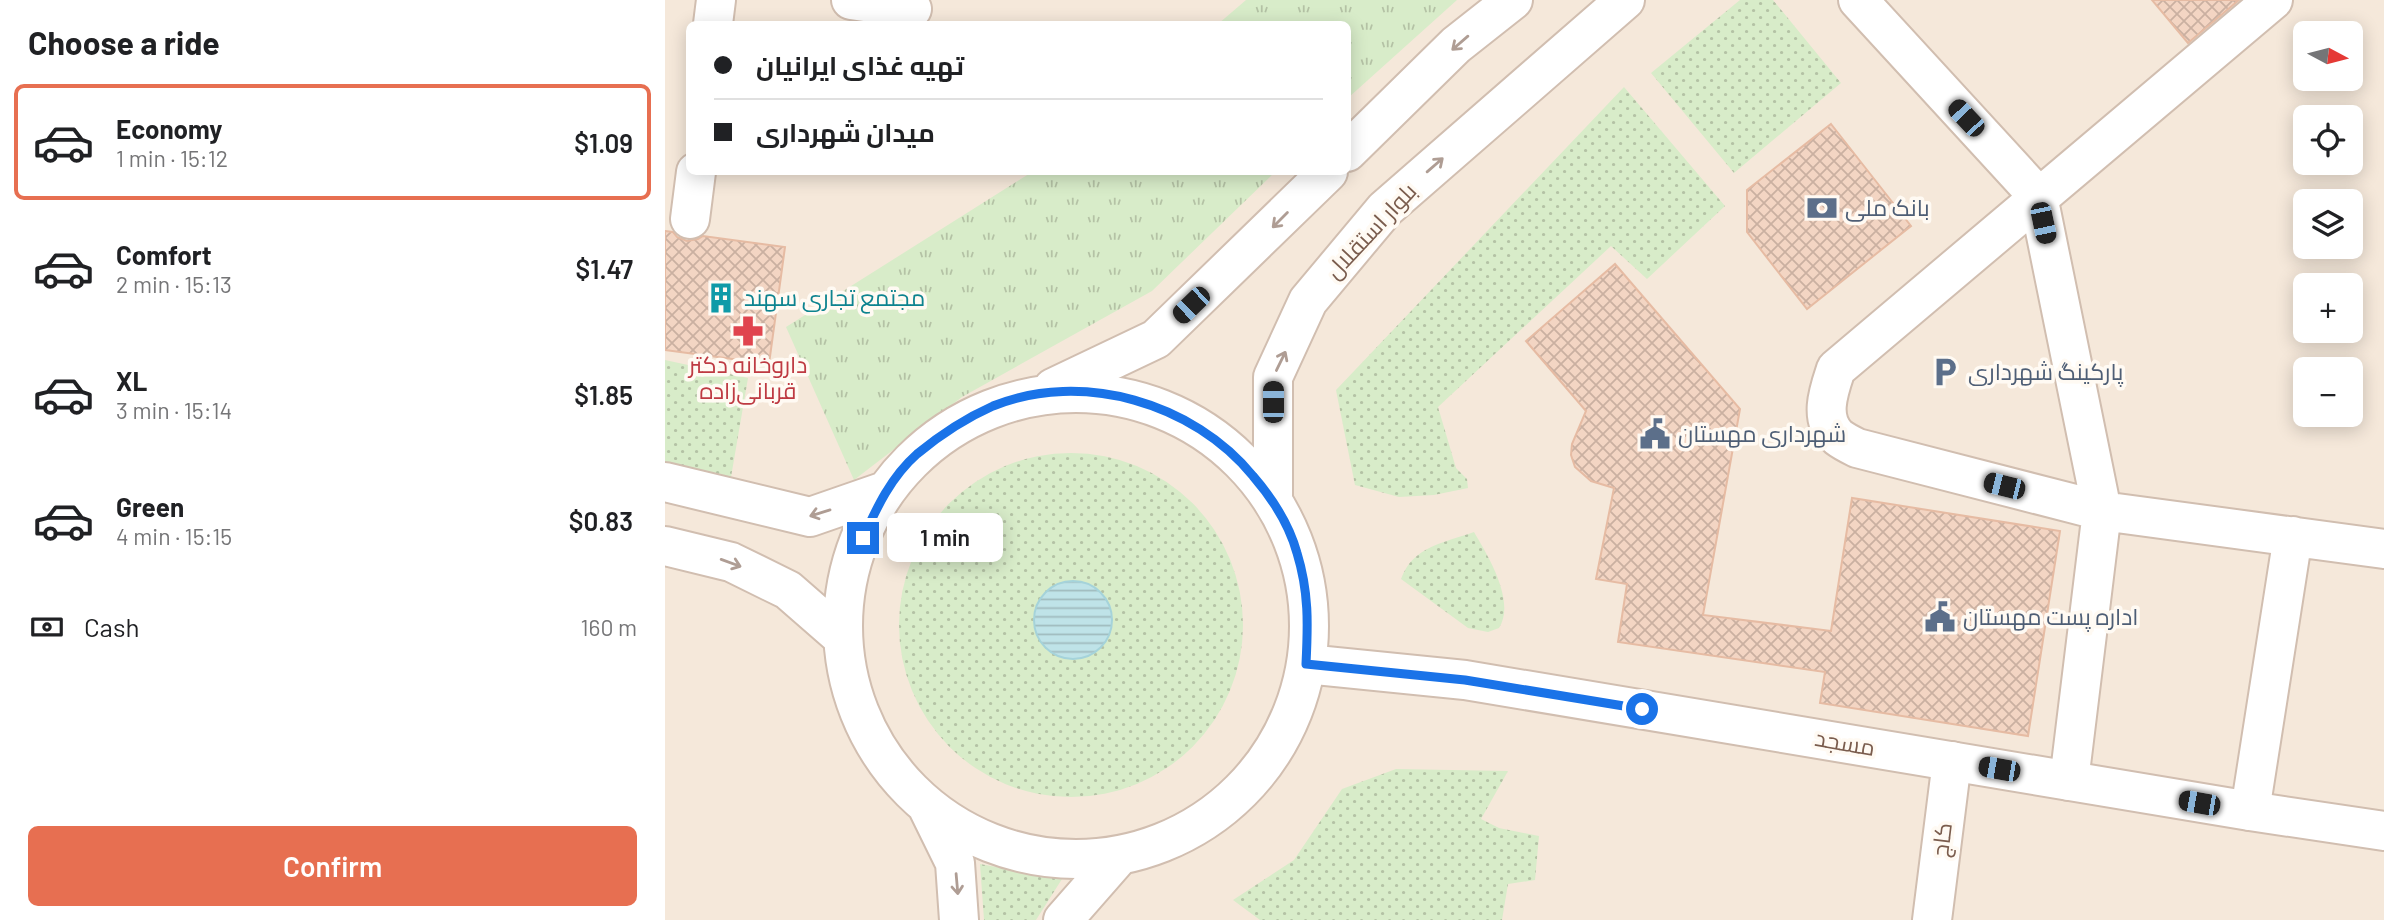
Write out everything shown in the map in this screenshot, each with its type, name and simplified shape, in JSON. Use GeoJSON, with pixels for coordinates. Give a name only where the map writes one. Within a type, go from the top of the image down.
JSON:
{"type":"FeatureCollection","features":[{"type":"Feature","properties":{"kind":"street"},"geometry":{"type":"LineString","coordinates":[[713,21],[716,0]]}},
{"type":"Feature","properties":{"kind":"street"},"geometry":{"type":"LineString","coordinates":[[851,0],[912,9]]}},
{"type":"Feature","properties":{"kind":"street"},"geometry":{"type":"LineString","coordinates":[[1351,148],[1457,45],[1513,0]]}},
{"type":"Feature","properties":{"kind":"street","name":"بلوار استقلال"},"geometry":{"type":"LineString","coordinates":[[1273,501],[1273,377],[1308,301],[1385,209],[1625,0]]}},
{"type":"Feature","properties":{"kind":"street"},"geometry":{"type":"LineString","coordinates":[[1858,0],[2038,196],[2102,511],[2069,781]]}},
{"type":"Feature","properties":{"kind":"street"},"geometry":{"type":"LineString","coordinates":[[2273,0],[1836,369],[1828,393],[1826,413],[1836,435],[1857,448],[2102,511],[2384,549]]}},
{"type":"Feature","properties":{"kind":"street"},"geometry":{"type":"LineString","coordinates":[[690,219],[696,175]]}},
{"type":"Feature","properties":{"kind":"street"},"geometry":{"type":"LineString","coordinates":[[1041,394],[1095,392],[1148,403],[1196,425],[1218,442],[1239,459],[1273,501],[1297,552],[1308,607],[1306,664],[1290,718],[1262,767],[1222,808],[1174,838],[1120,855],[1069,860],[1018,853],[970,835],[927,806],[893,771],[867,730],[850,685],[843,638],[852,561],[885,491],[915,456],[953,427],[995,406],[1041,394],[1156,339],[1325,175]]}},
{"type":"Feature","properties":{"kind":"street"},"geometry":{"type":"LineString","coordinates":[[665,482],[810,517],[885,491]]}},
{"type":"Feature","properties":{"kind":"street"},"geometry":{"type":"LineString","coordinates":[[2251,811],[2293,536]]}},
{"type":"Feature","properties":{"kind":"street"},"geometry":{"type":"LineString","coordinates":[[665,546],[731,562],[788,590],[843,638]]}},
{"type":"Feature","properties":{"kind":"street","name":"مسجد"},"geometry":{"type":"LineString","coordinates":[[1306,664],[1465,680],[2384,831]]}},
{"type":"Feature","properties":{"kind":"street","name":"کاج"},"geometry":{"type":"LineString","coordinates":[[1932,920],[1952,761]]}},
{"type":"Feature","properties":{"kind":"street"},"geometry":{"type":"LineString","coordinates":[[927,806],[955,863],[960,920]]}},
{"type":"Feature","properties":{"kind":"street"},"geometry":{"type":"LineString","coordinates":[[1063,920],[1120,855]]}},
{"type":"Feature","properties":{"kind":"shaded area"},"geometry":{"type":"Polygon","coordinates":[[[665,0],[2384,0],[2384,920],[665,920],[665,0]]]}},
{"type":"Feature","properties":{"kind":"green space"},"geometry":{"type":"Polygon","coordinates":[[[1246,0],[1457,0],[1351,95],[1351,21],[1222,21],[1246,0]]]}},
{"type":"Feature","properties":{"kind":"green space"},"geometry":{"type":"Polygon","coordinates":[[[1740,0],[1773,0],[1841,83],[1734,173],[1651,73],[1740,0]]]}},
{"type":"Feature","properties":{"kind":"green space"},"geometry":{"type":"Polygon","coordinates":[[[1624,87],[1725,206],[1647,279],[1611,246],[1438,407],[1456,468],[1467,479],[1468,488],[1434,495],[1399,497],[1355,485],[1336,390],[1624,87]]]}},
{"type":"Feature","properties":{"kind":"green space"},"geometry":{"type":"Polygon","coordinates":[[[1027,175],[1272,175],[1152,291],[962,397],[854,480],[786,327],[1027,175]]]}},
{"type":"Feature","properties":{"kind":"green space"},"geometry":{"type":"Polygon","coordinates":[[[665,360],[748,378],[730,483],[665,467],[665,360]]]}},
{"type":"Feature","properties":{"kind":"green space"},"geometry":{"type":"Polygon","coordinates":[[[1071,453],[1104,457],[1137,466],[1180,492],[1204,516],[1230,559],[1239,592],[1243,625],[1239,658],[1230,691],[1204,734],[1180,758],[1137,784],[1104,793],[1071,797],[1038,793],[1005,784],[962,758],[938,734],[912,691],[903,658],[899,625],[903,592],[912,559],[938,516],[962,492],[1005,466],[1038,457],[1071,453]]]}},
{"type":"Feature","properties":{"kind":"green space"},"geometry":{"type":"Polygon","coordinates":[[[1474,532],[1498,579],[1504,605],[1499,628],[1488,632],[1468,628],[1401,579],[1406,568],[1421,553],[1474,532]]]}},
{"type":"Feature","properties":{"kind":"green space"},"geometry":{"type":"Polygon","coordinates":[[[1396,769],[1508,771],[1481,819],[1499,828],[1539,836],[1535,880],[1508,884],[1502,920],[1260,920],[1233,900],[1294,860],[1342,789],[1396,769]]]}},
{"type":"Feature","properties":{"kind":"green space"},"geometry":{"type":"Polygon","coordinates":[[[980,864],[1062,879],[1036,920],[984,920],[980,864]]]}},
{"type":"Feature","properties":{"kind":"water"},"geometry":{"type":"Polygon","coordinates":[[[1073,581],[1088,584],[1105,598],[1112,620],[1109,635],[1095,652],[1073,659],[1058,656],[1041,642],[1034,620],[1037,605],[1051,588],[1073,581]]]}},
{"type":"Feature","properties":{"kind":"building"},"geometry":{"type":"Polygon","coordinates":[[[2152,0],[2239,0],[2188,43],[2152,0]]]}},
{"type":"Feature","properties":{"kind":"building","name":"بانک ملی"},"geometry":{"type":"Polygon","coordinates":[[[1831,124],[1911,226],[1807,309],[1747,232],[1747,190],[1831,124]]]}},
{"type":"Feature","properties":{"kind":"building","name":"مجتمع تجاری سهند"},"geometry":{"type":"Polygon","coordinates":[[[665,231],[673,232],[687,241],[703,236],[785,247],[769,364],[665,350],[665,231]]]}},
{"type":"Feature","properties":{"kind":"building"},"geometry":{"type":"Polygon","coordinates":[[[1615,264],[1740,409],[1703,615],[1831,631],[1852,498],[2060,531],[2028,736],[1820,703],[1825,672],[1618,642],[1627,584],[1596,579],[1614,488],[1591,481],[1575,467],[1571,455],[1572,444],[1586,411],[1526,341],[1615,264]]]}},
{"type":"Feature","properties":{"kind":"place","name":"بانک ملی"},"geometry":{"type":"Point","coordinates":[1822,208]}},
{"type":"Feature","properties":{"kind":"place","name":"مجتمع تجاری سهند"},"geometry":{"type":"Point","coordinates":[721,298]}},
{"type":"Feature","properties":{"kind":"place","name":"داروخانه دکتر قربانی‌زاده"},"geometry":{"type":"Point","coordinates":[748,331]}},
{"type":"Feature","properties":{"kind":"place","name":"پارکینگ شهرداری"},"geometry":{"type":"Point","coordinates":[1945,372]}},
{"type":"Feature","properties":{"kind":"place","name":"شهرداری مهستان"},"geometry":{"type":"Point","coordinates":[1655,434]}},
{"type":"Feature","properties":{"kind":"place","name":"اداره پست مهستان"},"geometry":{"type":"Point","coordinates":[1940,617]}},
{"type":"Feature","properties":{"kind":"route"},"geometry":{"type":"LineString","coordinates":[[863,538],[885,491],[915,456],[953,427],[995,406],[1041,394],[1095,392],[1148,403],[1196,425],[1218,442],[1239,459],[1273,501],[1297,552],[1308,607],[1306,664],[1465,680],[1642,709]]}}]}
